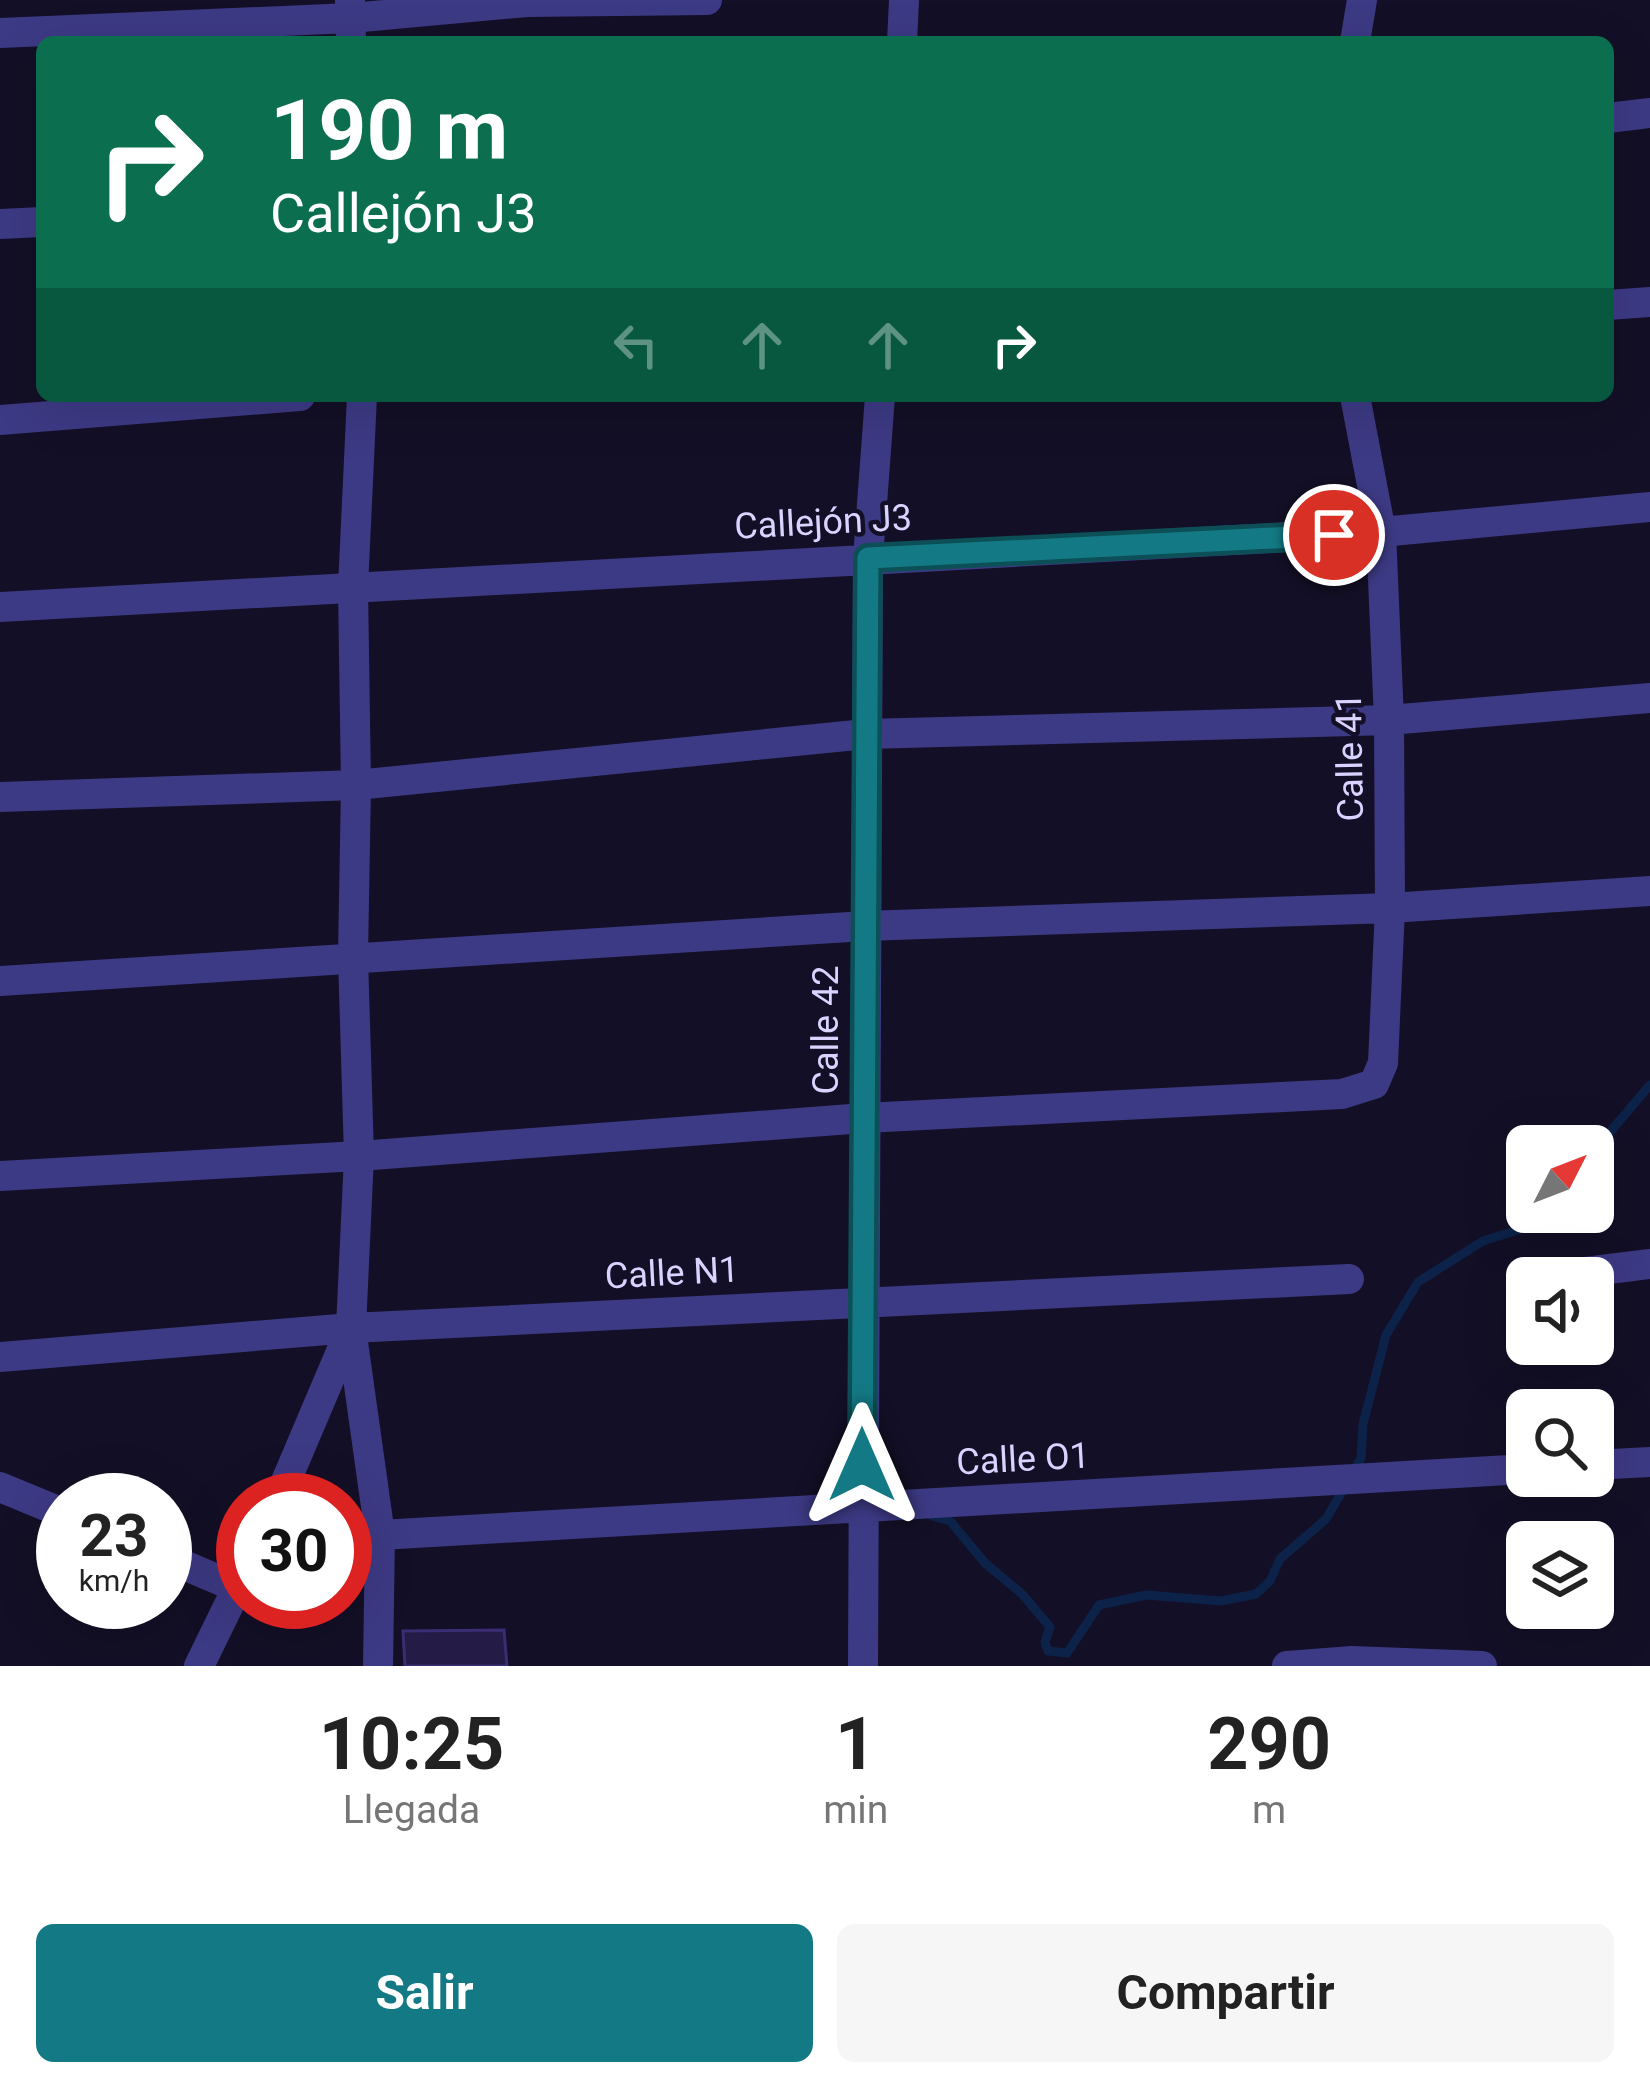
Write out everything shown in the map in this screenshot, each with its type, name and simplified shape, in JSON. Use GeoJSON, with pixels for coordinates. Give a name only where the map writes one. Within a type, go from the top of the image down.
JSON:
{"type":"FeatureCollection","features":[{"type":"Feature","properties":{"kind":"street"},"geometry":{"type":"LineString","coordinates":[[0,33],[350,20],[527,2],[707,0]]}},
{"type":"Feature","properties":{"kind":"street"},"geometry":{"type":"LineString","coordinates":[[902,36],[904,0]]}},
{"type":"Feature","properties":{"kind":"street"},"geometry":{"type":"LineString","coordinates":[[1356,36],[1362,0]]}},
{"type":"Feature","properties":{"kind":"street"},"geometry":{"type":"LineString","coordinates":[[1614,117],[1650,113]]}},
{"type":"Feature","properties":{"kind":"street"},"geometry":{"type":"LineString","coordinates":[[0,224],[36,222]]}},
{"type":"Feature","properties":{"kind":"street"},"geometry":{"type":"LineString","coordinates":[[1614,305],[1650,302]]}},
{"type":"Feature","properties":{"kind":"street"},"geometry":{"type":"LineString","coordinates":[[0,420],[225,402]]}},
{"type":"Feature","properties":{"kind":"street"},"geometry":{"type":"LineString","coordinates":[[362,402],[352,587],[358,1156],[350,1328],[380,1534],[378,1666]]}},
{"type":"Feature","properties":{"kind":"street","name":"Calle 42"},"geometry":{"type":"LineString","coordinates":[[863,1666],[868,558],[880,402]]}},
{"type":"Feature","properties":{"kind":"street","name":"Calle 41"},"geometry":{"type":"LineString","coordinates":[[864,1118],[1342,1094],[1374,1084],[1383,1063],[1390,908],[1389,720],[1381,532],[1356,402]]}},
{"type":"Feature","properties":{"kind":"street","name":"Callejón J3"},"geometry":{"type":"LineString","coordinates":[[0,607],[1381,532],[1650,507]]}},
{"type":"Feature","properties":{"kind":"street"},"geometry":{"type":"LineString","coordinates":[[0,796],[356,785],[866,734],[1389,720],[1650,698]]}},
{"type":"Feature","properties":{"kind":"street"},"geometry":{"type":"LineString","coordinates":[[0,981],[865,926],[1390,908],[1650,891]]}},
{"type":"Feature","properties":{"kind":"street"},"geometry":{"type":"LineString","coordinates":[[0,1176],[358,1156],[864,1118]]}},
{"type":"Feature","properties":{"kind":"street"},"geometry":{"type":"LineString","coordinates":[[1614,1268],[1650,1264]]}},
{"type":"Feature","properties":{"kind":"street","name":"Calle N1"},"geometry":{"type":"LineString","coordinates":[[0,1357],[350,1328],[1349,1279]]}},
{"type":"Feature","properties":{"kind":"street"},"geometry":{"type":"LineString","coordinates":[[289,1473],[350,1328]]}},
{"type":"Feature","properties":{"kind":"street"},"geometry":{"type":"LineString","coordinates":[[1614,1464],[1650,1462]]}},
{"type":"Feature","properties":{"kind":"street","name":"Calle O1"},"geometry":{"type":"LineString","coordinates":[[380,1534],[735,1518],[861,1506],[1506,1470]]}},
{"type":"Feature","properties":{"kind":"street"},"geometry":{"type":"LineString","coordinates":[[0,1487],[36,1502]]}},
{"type":"Feature","properties":{"kind":"street"},"geometry":{"type":"LineString","coordinates":[[200,1666],[218,1629]]}},
{"type":"Feature","properties":{"kind":"street"},"geometry":{"type":"LineString","coordinates":[[1287,1666],[1482,1666]]}},
{"type":"Feature","properties":{"kind":"building"},"geometry":{"type":"Polygon","coordinates":[[[504,1630],[507,1666],[405,1666],[403,1631],[504,1630]]]}},
{"type":"Feature","properties":{"kind":"waterway"},"geometry":{"type":"LineString","coordinates":[[1614,1127],[1650,1085]]}},
{"type":"Feature","properties":{"kind":"waterway"},"geometry":{"type":"LineString","coordinates":[[1354,1470],[1361,1458],[1363,1424],[1386,1335],[1418,1282],[1483,1241],[1508,1233]]}},
{"type":"Feature","properties":{"kind":"waterway"},"geometry":{"type":"LineString","coordinates":[[932,1516],[950,1521],[985,1563],[1022,1594],[1050,1627],[1045,1642],[1048,1651],[1067,1653],[1099,1605],[1146,1595],[1221,1601],[1256,1594],[1270,1581],[1280,1559],[1326,1519],[1346,1485]]}},
{"type":"Feature","properties":{"kind":"route"},"geometry":{"type":"LineString","coordinates":[[862,1465],[868,558],[1334,535]]}}]}
